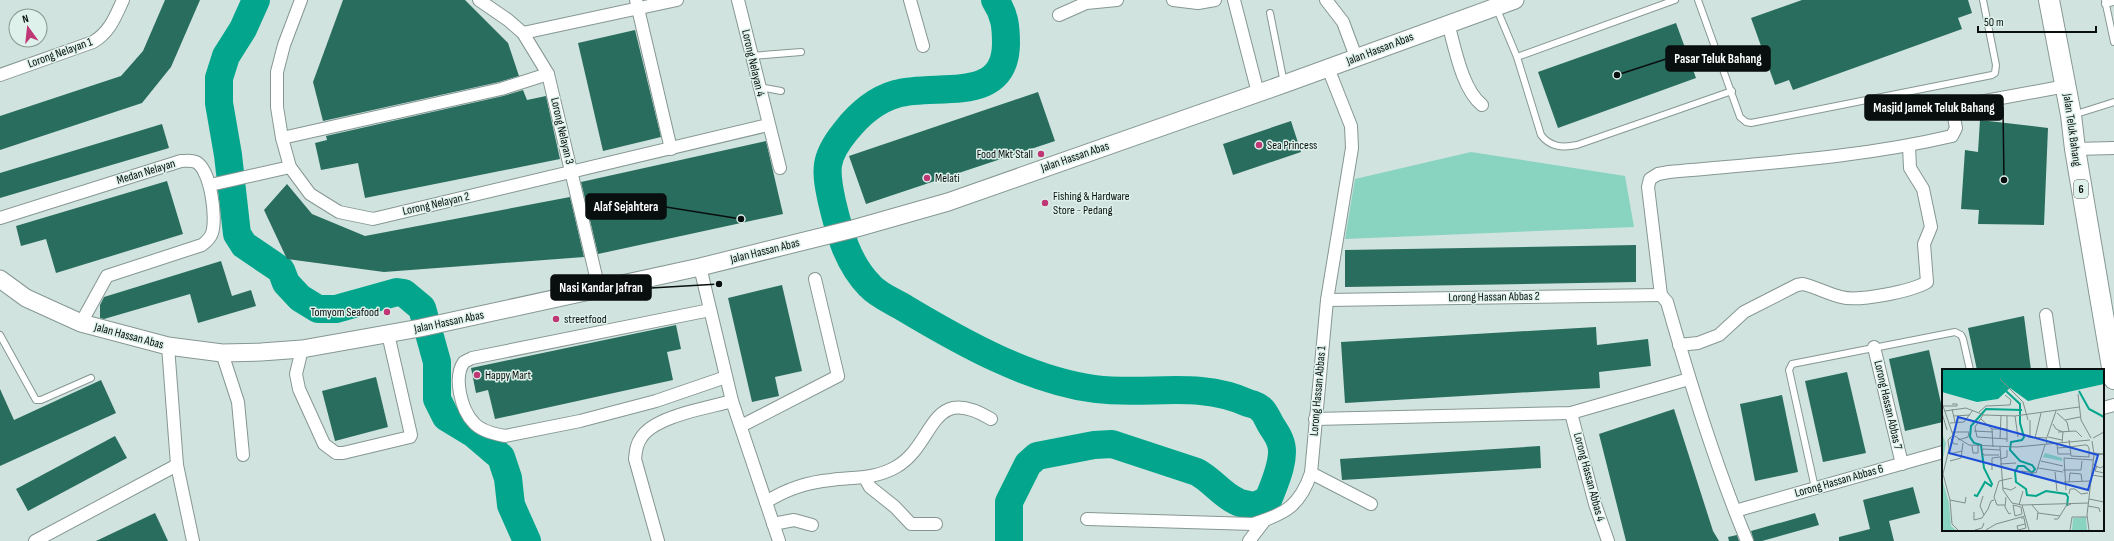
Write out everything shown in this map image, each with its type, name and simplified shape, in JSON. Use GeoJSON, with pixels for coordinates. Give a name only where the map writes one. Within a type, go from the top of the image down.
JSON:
{"type":"FeatureCollection","features":[{"type":"Feature","properties":{"kind":"main road","name":"Jalan Hassan Abas"},"geometry":{"type":"LineString","coordinates":[[0,279],[26,298],[81,323],[168,346],[222,353],[260,352],[302,348],[388,334],[442,324],[700,267],[853,229],[948,202],[1284,84],[1514,0]]}},
{"type":"Feature","properties":{"kind":"main road","name":"Jalan Teluk Bahang"},"geometry":{"type":"LineString","coordinates":[[2049,0],[2071,115],[2075,149],[2104,309],[2114,379]]}},
{"type":"Feature","properties":{"kind":"street","name":"Lorong Nelayan 1"},"geometry":{"type":"LineString","coordinates":[[0,75],[93,42],[102,37],[114,20],[123,0]]}},
{"type":"Feature","properties":{"kind":"street","name":"Lorong Nelayan 2"},"geometry":{"type":"LineString","coordinates":[[301,0],[284,45],[277,72],[277,107],[282,138],[290,167],[310,194],[339,212],[373,219],[768,125]]}},
{"type":"Feature","properties":{"kind":"street","name":"Lorong Nelayan 3"},"geometry":{"type":"LineString","coordinates":[[479,0],[493,4],[523,33],[548,74],[599,289]]}},
{"type":"Feature","properties":{"kind":"street"},"geometry":{"type":"LineString","coordinates":[[523,33],[637,4],[677,0]]}},
{"type":"Feature","properties":{"kind":"street","name":"Lorong Nelayan 4"},"geometry":{"type":"LineString","coordinates":[[738,0],[768,125],[780,168]]}},
{"type":"Feature","properties":{"kind":"street"},"geometry":{"type":"LineString","coordinates":[[910,0],[923,46]]}},
{"type":"Feature","properties":{"kind":"street"},"geometry":{"type":"LineString","coordinates":[[1059,14],[1085,1],[1117,0]]}},
{"type":"Feature","properties":{"kind":"street"},"geometry":{"type":"LineString","coordinates":[[1173,0],[1198,3],[1215,0]]}},
{"type":"Feature","properties":{"kind":"street"},"geometry":{"type":"LineString","coordinates":[[1234,0],[1258,93]]}},
{"type":"Feature","properties":{"kind":"street"},"geometry":{"type":"LineString","coordinates":[[1326,0],[1343,22],[1356,57]]}},
{"type":"Feature","properties":{"kind":"street"},"geometry":{"type":"LineString","coordinates":[[637,4],[671,149]]}},
{"type":"Feature","properties":{"kind":"street"},"geometry":{"type":"LineString","coordinates":[[1448,23],[1457,56],[1470,89],[1474,98],[1482,105]]}},
{"type":"Feature","properties":{"kind":"street","name":"Lorong Hassan Abbas 1"},"geometry":{"type":"LineString","coordinates":[[1087,519],[1246,524],[1265,520],[1278,515],[1295,502],[1305,490],[1311,473],[1327,300],[1352,148],[1351,126],[1328,68]]}},
{"type":"Feature","properties":{"kind":"street"},"geometry":{"type":"LineString","coordinates":[[282,138],[501,89],[548,74]]}},
{"type":"Feature","properties":{"kind":"street"},"geometry":{"type":"LineString","coordinates":[[1747,541],[1689,379],[1667,302],[1661,295],[1648,187],[1650,179],[1669,172],[1848,156],[1909,146],[1952,136],[1956,128],[1953,112],[1958,106],[2066,86]]}},
{"type":"Feature","properties":{"kind":"street"},"geometry":{"type":"LineString","coordinates":[[1679,345],[1698,342],[1719,335],[1744,312],[1797,285],[1803,284],[1842,297],[1851,298],[1878,296],[1927,282],[1924,244],[1931,227],[1923,190],[1910,168],[1909,146]]}},
{"type":"Feature","properties":{"kind":"street"},"geometry":{"type":"LineString","coordinates":[[2075,149],[2114,148]]}},
{"type":"Feature","properties":{"kind":"street","name":"Medan Nelayan"},"geometry":{"type":"LineString","coordinates":[[0,218],[180,161],[196,162],[201,166],[210,185],[214,225],[208,240],[202,245],[107,276],[81,323]]}},
{"type":"Feature","properties":{"kind":"street"},"geometry":{"type":"LineString","coordinates":[[210,185],[290,167]]}},
{"type":"Feature","properties":{"kind":"street"},"geometry":{"type":"LineString","coordinates":[[700,267],[732,401],[779,541]]}},
{"type":"Feature","properties":{"kind":"street"},"geometry":{"type":"LineString","coordinates":[[741,426],[838,376],[815,279]]}},
{"type":"Feature","properties":{"kind":"street","name":"Lorong Hassan Abbas 2"},"geometry":{"type":"LineString","coordinates":[[1327,300],[1661,295]]}},
{"type":"Feature","properties":{"kind":"street"},"geometry":{"type":"LineString","coordinates":[[710,310],[472,358],[464,362],[459,373],[462,399],[466,412],[474,423],[495,434],[505,436],[580,421],[656,401],[726,377]]}},
{"type":"Feature","properties":{"kind":"street"},"geometry":{"type":"LineString","coordinates":[[2046,315],[2054,369]]}},
{"type":"Feature","properties":{"kind":"street"},"geometry":{"type":"LineString","coordinates":[[302,348],[296,374],[299,389],[324,444],[336,453],[342,453],[410,437],[411,435],[388,334]]}},
{"type":"Feature","properties":{"kind":"street"},"geometry":{"type":"LineString","coordinates":[[168,346],[177,465],[193,541]]}},
{"type":"Feature","properties":{"kind":"street","name":"Lorong Hassan Abbas 7"},"geometry":{"type":"LineString","coordinates":[[1874,347],[1902,464]]}},
{"type":"Feature","properties":{"kind":"street"},"geometry":{"type":"LineString","coordinates":[[222,353],[238,402],[243,455]]}},
{"type":"Feature","properties":{"kind":"street"},"geometry":{"type":"LineString","coordinates":[[1315,419],[1571,413],[1689,379]]}},
{"type":"Feature","properties":{"kind":"street"},"geometry":{"type":"LineString","coordinates":[[658,541],[635,459],[636,448],[641,437],[649,429],[660,422],[732,401]]}},
{"type":"Feature","properties":{"kind":"street"},"geometry":{"type":"LineString","coordinates":[[2104,408],[2114,405]]}},
{"type":"Feature","properties":{"kind":"street"},"geometry":{"type":"LineString","coordinates":[[766,502],[776,496],[803,485],[832,480],[865,478],[884,473],[900,465],[921,444],[934,421],[940,414],[960,407],[980,412],[991,419]]}},
{"type":"Feature","properties":{"kind":"street","name":"Lorong Hassan Abbas 4"},"geometry":{"type":"LineString","coordinates":[[1571,413],[1595,504],[1608,541]]}},
{"type":"Feature","properties":{"kind":"street","name":"Lorong Hassan Abbas 6"},"geometry":{"type":"LineString","coordinates":[[1735,511],[1942,452]]}},
{"type":"Feature","properties":{"kind":"street"},"geometry":{"type":"LineString","coordinates":[[35,541],[177,465]]}},
{"type":"Feature","properties":{"kind":"street"},"geometry":{"type":"LineString","coordinates":[[1311,473],[1371,504]]}},
{"type":"Feature","properties":{"kind":"street"},"geometry":{"type":"LineString","coordinates":[[865,478],[870,487],[896,506],[911,524],[936,524]]}},
{"type":"Feature","properties":{"kind":"street"},"geometry":{"type":"LineString","coordinates":[[773,524],[794,520],[812,525]]}},
{"type":"Feature","properties":{"kind":"street"},"geometry":{"type":"LineString","coordinates":[[1249,541],[1265,520]]}},
{"type":"Feature","properties":{"kind":"lane"},"geometry":{"type":"LineString","coordinates":[[1517,57],[1675,0]]}},
{"type":"Feature","properties":{"kind":"lane"},"geometry":{"type":"LineString","coordinates":[[1698,0],[1732,91],[1740,117],[1746,122],[1751,123],[1987,78],[1995,73],[1996,65],[1983,0]]}},
{"type":"Feature","properties":{"kind":"lane"},"geometry":{"type":"LineString","coordinates":[[2114,2],[2105,2],[2114,42]]}},
{"type":"Feature","properties":{"kind":"lane"},"geometry":{"type":"LineString","coordinates":[[1496,7],[1517,57],[1541,135],[1546,142],[1565,148],[1732,91]]}},
{"type":"Feature","properties":{"kind":"lane"},"geometry":{"type":"LineString","coordinates":[[1270,13],[1284,84]]}},
{"type":"Feature","properties":{"kind":"lane"},"geometry":{"type":"LineString","coordinates":[[751,56],[801,52]]}},
{"type":"Feature","properties":{"kind":"lane"},"geometry":{"type":"LineString","coordinates":[[759,87],[781,91]]}},
{"type":"Feature","properties":{"kind":"lane"},"geometry":{"type":"LineString","coordinates":[[2071,115],[2114,102]]}},
{"type":"Feature","properties":{"kind":"lane"},"geometry":{"type":"LineString","coordinates":[[1815,488],[1789,367],[1792,364],[1955,332],[1963,339],[1970,369]]}},
{"type":"Feature","properties":{"kind":"lane"},"geometry":{"type":"LineString","coordinates":[[0,335],[36,400],[41,400],[92,378]]}},
{"type":"Feature","properties":{"kind":"green space"},"geometry":{"type":"Polygon","coordinates":[[[1471,152],[1625,176],[1634,227],[1345,239],[1355,179],[1471,152]]]}},
{"type":"Feature","properties":{"kind":"building"},"geometry":{"type":"Polygon","coordinates":[[[165,0],[200,0],[171,67],[142,103],[0,150],[0,116],[121,76],[143,51],[165,0]]]}},
{"type":"Feature","properties":{"kind":"building"},"geometry":{"type":"Polygon","coordinates":[[[343,0],[465,0],[508,43],[519,76],[499,82],[323,121],[313,82],[343,0]]]}},
{"type":"Feature","properties":{"kind":"building"},"geometry":{"type":"Polygon","coordinates":[[[1802,0],[1968,0],[1972,13],[1958,18],[1962,29],[1793,90],[1789,80],[1775,85],[1751,18],[1802,0]]]}},
{"type":"Feature","properties":{"kind":"building"},"geometry":{"type":"Polygon","coordinates":[[[1676,23],[1696,78],[1558,128],[1538,72],[1676,23]]]}},
{"type":"Feature","properties":{"kind":"building"},"geometry":{"type":"Polygon","coordinates":[[[635,30],[661,137],[603,151],[578,43],[635,30]]]}},
{"type":"Feature","properties":{"kind":"building"},"geometry":{"type":"Polygon","coordinates":[[[523,90],[527,100],[546,96],[560,159],[365,198],[358,163],[321,170],[315,143],[327,140],[326,136],[503,96],[523,90]]]}},
{"type":"Feature","properties":{"kind":"building"},"geometry":{"type":"Polygon","coordinates":[[[1038,92],[1055,141],[866,204],[849,156],[1038,92]]]}},
{"type":"Feature","properties":{"kind":"building"},"geometry":{"type":"Polygon","coordinates":[[[1980,120],[2048,128],[2044,225],[1978,224],[1979,210],[1961,209],[1965,150],[1978,152],[1980,120]]]}},
{"type":"Feature","properties":{"kind":"building"},"geometry":{"type":"Polygon","coordinates":[[[1291,121],[1301,152],[1233,175],[1223,144],[1291,121]]]}},
{"type":"Feature","properties":{"kind":"building"},"geometry":{"type":"Polygon","coordinates":[[[162,124],[169,148],[0,198],[0,173],[162,124]]]}},
{"type":"Feature","properties":{"kind":"building"},"geometry":{"type":"Polygon","coordinates":[[[766,141],[783,214],[598,254],[581,182],[766,141]]]}},
{"type":"Feature","properties":{"kind":"building"},"geometry":{"type":"Polygon","coordinates":[[[167,181],[183,234],[56,273],[46,239],[21,246],[16,226],[167,181]]]}},
{"type":"Feature","properties":{"kind":"building"},"geometry":{"type":"Polygon","coordinates":[[[287,184],[312,214],[365,236],[570,197],[584,257],[384,272],[287,259],[264,210],[287,184]]]}},
{"type":"Feature","properties":{"kind":"building"},"geometry":{"type":"Polygon","coordinates":[[[1636,245],[1636,282],[1345,287],[1345,250],[1636,245]]]}},
{"type":"Feature","properties":{"kind":"building"},"geometry":{"type":"Polygon","coordinates":[[[221,261],[232,296],[251,290],[256,306],[198,323],[190,294],[104,319],[100,318],[100,305],[104,297],[221,261]]]}},
{"type":"Feature","properties":{"kind":"building"},"geometry":{"type":"Polygon","coordinates":[[[782,285],[802,371],[775,377],[779,396],[752,402],[728,298],[782,285]]]}},
{"type":"Feature","properties":{"kind":"building"},"geometry":{"type":"Polygon","coordinates":[[[2024,316],[2031,369],[1977,369],[1968,328],[2024,316]]]}},
{"type":"Feature","properties":{"kind":"building"},"geometry":{"type":"Polygon","coordinates":[[[676,325],[681,349],[667,352],[673,380],[495,419],[488,390],[476,393],[471,368],[676,325]]]}},
{"type":"Feature","properties":{"kind":"building"},"geometry":{"type":"Polygon","coordinates":[[[1596,327],[1597,345],[1648,339],[1651,366],[1599,372],[1600,388],[1345,403],[1341,342],[1596,327]]]}},
{"type":"Feature","properties":{"kind":"building"},"geometry":{"type":"Polygon","coordinates":[[[1929,350],[1942,408],[1942,422],[1905,431],[1889,359],[1929,350]]]}},
{"type":"Feature","properties":{"kind":"building"},"geometry":{"type":"Polygon","coordinates":[[[1847,372],[1866,453],[1823,462],[1805,381],[1847,372]]]}},
{"type":"Feature","properties":{"kind":"building"},"geometry":{"type":"Polygon","coordinates":[[[376,377],[388,427],[335,441],[322,391],[376,377]]]}},
{"type":"Feature","properties":{"kind":"building"},"geometry":{"type":"Polygon","coordinates":[[[101,380],[116,413],[0,466],[0,389],[14,420],[101,380]]]}},
{"type":"Feature","properties":{"kind":"building"},"geometry":{"type":"Polygon","coordinates":[[[1782,395],[1798,472],[1755,481],[1740,404],[1782,395]]]}},
{"type":"Feature","properties":{"kind":"building"},"geometry":{"type":"Polygon","coordinates":[[[1674,409],[1713,531],[1719,541],[1626,541],[1599,434],[1674,409]]]}},
{"type":"Feature","properties":{"kind":"building"},"geometry":{"type":"Polygon","coordinates":[[[115,436],[127,458],[28,511],[16,489],[115,436]]]}},
{"type":"Feature","properties":{"kind":"building"},"geometry":{"type":"Polygon","coordinates":[[[1540,446],[1541,468],[1342,480],[1340,459],[1540,446]]]}},
{"type":"Feature","properties":{"kind":"building"},"geometry":{"type":"Polygon","coordinates":[[[1913,487],[1920,513],[1889,521],[1894,541],[1839,541],[1839,537],[1870,529],[1863,500],[1913,487]]]}},
{"type":"Feature","properties":{"kind":"building"},"geometry":{"type":"Polygon","coordinates":[[[155,513],[168,541],[96,541],[155,513]]]}},
{"type":"Feature","properties":{"kind":"building"},"geometry":{"type":"Polygon","coordinates":[[[1815,513],[1819,525],[1762,541],[1754,541],[1751,531],[1815,513]]]}},
{"type":"Feature","properties":{"kind":"building"},"geometry":{"type":"Polygon","coordinates":[[[1737,535],[1739,541],[1729,541],[1728,537],[1737,535]]]}},
{"type":"Feature","properties":{"kind":"waterway"},"geometry":{"type":"LineString","coordinates":[[256,0],[243,29],[226,56],[219,78],[219,103],[228,155],[237,234],[244,245],[281,270],[286,283],[300,298],[318,309],[336,309],[397,292],[404,293],[422,308],[437,362],[437,399],[446,417],[474,434],[501,457],[508,478],[511,505],[527,541]]}},
{"type":"Feature","properties":{"kind":"waterway"},"geometry":{"type":"LineString","coordinates":[[995,0],[1004,21],[1006,44],[1003,63],[994,76],[981,84],[965,88],[912,91],[896,94],[881,100],[868,108],[856,119],[833,149],[828,165],[828,181],[841,236],[856,268],[870,286],[882,296],[902,306],[950,335],[1021,369],[1070,384],[1095,389],[1115,391],[1192,390],[1229,396],[1255,405],[1265,414],[1278,437],[1282,448],[1279,471],[1268,500],[1255,506],[1240,503],[1231,498],[1197,472],[1112,444],[1094,445],[1037,456],[1028,464],[1009,502],[1009,541]]}},
{"type":"Feature","properties":{"kind":"place","name":"Pasar Teluk Bahang"},"geometry":{"type":"Point","coordinates":[1617,75]}},
{"type":"Feature","properties":{"kind":"place","name":"Sea Princess"},"geometry":{"type":"Point","coordinates":[1259,145]}},
{"type":"Feature","properties":{"kind":"place","name":"Food Mkt Stall"},"geometry":{"type":"Point","coordinates":[1041,154]}},
{"type":"Feature","properties":{"kind":"place","name":"Melati"},"geometry":{"type":"Point","coordinates":[927,178]}},
{"type":"Feature","properties":{"kind":"place","name":"Masjid Jamek Teluk Bahang"},"geometry":{"type":"Point","coordinates":[2004,180]}},
{"type":"Feature","properties":{"kind":"place","name":"Fishing & Hardware Store - Pedang"},"geometry":{"type":"Point","coordinates":[1045,203]}},
{"type":"Feature","properties":{"kind":"place","name":"Alaf Sejahtera"},"geometry":{"type":"Point","coordinates":[741,219]}},
{"type":"Feature","properties":{"kind":"place","name":"Nasi Kandar Jafran"},"geometry":{"type":"Point","coordinates":[719,284]}},
{"type":"Feature","properties":{"kind":"place","name":"Tomyom Seafood"},"geometry":{"type":"Point","coordinates":[387,312]}},
{"type":"Feature","properties":{"kind":"place","name":"streetfood"},"geometry":{"type":"Point","coordinates":[556,319]}},
{"type":"Feature","properties":{"kind":"place","name":"Happy Mart"},"geometry":{"type":"Point","coordinates":[477,375]}}]}
